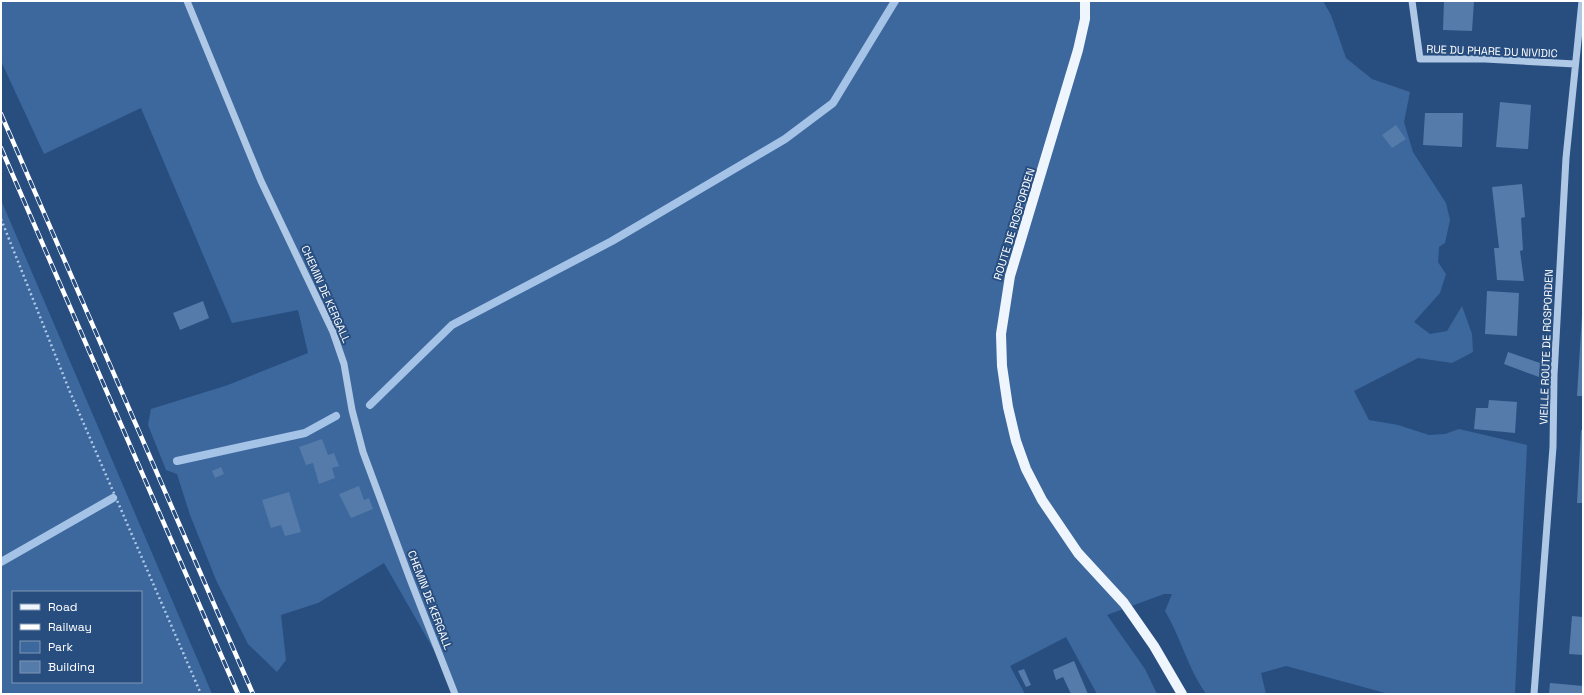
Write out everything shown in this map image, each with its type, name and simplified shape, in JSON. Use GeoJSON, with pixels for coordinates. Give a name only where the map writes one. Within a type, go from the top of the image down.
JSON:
{"type":"FeatureCollection","features":[{"type":"Feature","properties":{"kind":"main road","name":"ROUTE DE ROSPORDEN"},"geometry":{"type":"LineString","coordinates":[[1086,1],[1085,19],[1078,50],[1010,276],[1001,334],[1002,366],[1016,441],[1026,468],[1042,500],[1078,553],[1124,603],[1154,646],[1182,694]]}},
{"type":"Feature","properties":{"kind":"street","name":"CHEMIN DE KERGALL"},"geometry":{"type":"LineString","coordinates":[[187,1],[261,181],[333,332],[344,364],[352,410],[363,452],[410,579],[456,694]]}},
{"type":"Feature","properties":{"kind":"street","name":"RUE DU PHARE DU NIVIDIC"},"geometry":{"type":"LineString","coordinates":[[1412,1],[1420,59],[1485,59],[1575,64]]}},
{"type":"Feature","properties":{"kind":"street","name":"VIEILLE ROUTE DE ROSPORDEN"},"geometry":{"type":"LineString","coordinates":[[1534,694],[1553,447],[1554,375],[1566,158],[1582,1]]}},
{"type":"Feature","properties":{"kind":"path"},"geometry":{"type":"LineString","coordinates":[[1,219],[70,392],[201,694]]}},
{"type":"Feature","properties":{"kind":"green space"},"geometry":{"type":"Polygon","coordinates":[[[1,1],[1323,1],[1331,15],[1346,58],[1372,79],[1410,92],[1404,122],[1413,152],[1446,203],[1450,220],[1445,243],[1439,247],[1438,262],[1446,274],[1440,293],[1414,322],[1430,334],[1447,331],[1462,306],[1472,334],[1473,352],[1452,363],[1418,358],[1354,391],[1369,420],[1398,425],[1429,435],[1445,434],[1459,429],[1527,445],[1515,694],[1389,694],[1286,666],[1261,673],[1266,694],[1206,694],[1189,664],[1176,632],[1165,611],[1172,594],[1164,594],[1107,615],[1145,669],[1157,694],[1097,694],[1066,637],[1010,666],[1025,694],[459,694],[384,563],[318,603],[281,615],[286,660],[277,672],[248,644],[216,580],[190,515],[177,474],[166,470],[148,425],[151,409],[228,385],[308,353],[298,310],[232,323],[141,108],[44,154],[1,61],[1,1]]]}},
{"type":"Feature","properties":{"kind":"green space"},"geometry":{"type":"Polygon","coordinates":[[[1,200],[212,694],[1,694],[1,200]]]}},
{"type":"Feature","properties":{"kind":"building"},"geometry":{"type":"Polygon","coordinates":[[[1444,1],[1474,1],[1472,31],[1443,30],[1444,1]]]}},
{"type":"Feature","properties":{"kind":"building"},"geometry":{"type":"Polygon","coordinates":[[[1500,102],[1531,105],[1528,149],[1496,147],[1500,102]]]}},
{"type":"Feature","properties":{"kind":"building"},"geometry":{"type":"Polygon","coordinates":[[[1425,113],[1463,113],[1462,147],[1423,145],[1425,113]]]}},
{"type":"Feature","properties":{"kind":"building"},"geometry":{"type":"Polygon","coordinates":[[[1396,125],[1406,139],[1392,148],[1382,135],[1396,125]]]}},
{"type":"Feature","properties":{"kind":"building"},"geometry":{"type":"Polygon","coordinates":[[[1522,184],[1525,217],[1521,218],[1523,250],[1520,251],[1524,281],[1497,280],[1494,248],[1499,248],[1492,187],[1522,184]]]}},
{"type":"Feature","properties":{"kind":"building"},"geometry":{"type":"Polygon","coordinates":[[[1487,291],[1519,293],[1517,336],[1485,334],[1487,291]]]}},
{"type":"Feature","properties":{"kind":"building"},"geometry":{"type":"Polygon","coordinates":[[[203,301],[209,318],[180,330],[173,313],[203,301]]]}},
{"type":"Feature","properties":{"kind":"building"},"geometry":{"type":"Polygon","coordinates":[[[1582,315],[1583,396],[1577,396],[1582,315]]]}},
{"type":"Feature","properties":{"kind":"building"},"geometry":{"type":"Polygon","coordinates":[[[1508,352],[1540,363],[1539,377],[1504,364],[1508,352]]]}},
{"type":"Feature","properties":{"kind":"building"},"geometry":{"type":"Polygon","coordinates":[[[1489,400],[1517,402],[1515,433],[1474,429],[1476,408],[1488,408],[1489,400]]]}},
{"type":"Feature","properties":{"kind":"building"},"geometry":{"type":"Polygon","coordinates":[[[1581,430],[1583,430],[1583,503],[1577,503],[1581,430]]]}},
{"type":"Feature","properties":{"kind":"building"},"geometry":{"type":"Polygon","coordinates":[[[322,439],[328,455],[334,453],[339,466],[332,468],[335,478],[319,484],[313,463],[306,465],[299,447],[322,439]]]}},
{"type":"Feature","properties":{"kind":"building"},"geometry":{"type":"Polygon","coordinates":[[[221,467],[224,474],[215,478],[212,471],[221,467]]]}},
{"type":"Feature","properties":{"kind":"building"},"geometry":{"type":"Polygon","coordinates":[[[359,486],[364,500],[369,498],[373,509],[351,518],[339,494],[359,486]]]}},
{"type":"Feature","properties":{"kind":"building"},"geometry":{"type":"Polygon","coordinates":[[[289,492],[301,532],[285,536],[281,525],[271,528],[262,500],[289,492]]]}},
{"type":"Feature","properties":{"kind":"building"},"geometry":{"type":"Polygon","coordinates":[[[1572,616],[1583,617],[1583,655],[1569,654],[1572,616]]]}},
{"type":"Feature","properties":{"kind":"building"},"geometry":{"type":"Polygon","coordinates":[[[1074,661],[1088,694],[1071,694],[1063,677],[1056,680],[1053,670],[1074,661]]]}},
{"type":"Feature","properties":{"kind":"building"},"geometry":{"type":"Polygon","coordinates":[[[1024,669],[1031,685],[1026,687],[1018,671],[1024,669]]]}},
{"type":"Feature","properties":{"kind":"building"},"geometry":{"type":"Polygon","coordinates":[[[1550,683],[1583,686],[1583,694],[1549,694],[1550,683]]]}},
{"type":"Feature","properties":{"kind":"waterway"},"geometry":{"type":"LineString","coordinates":[[370,405],[452,325],[612,241],[785,139],[833,103],[895,1]]}},
{"type":"Feature","properties":{"kind":"waterway"},"geometry":{"type":"LineString","coordinates":[[177,461],[305,433],[336,416]]}},
{"type":"Feature","properties":{"kind":"waterway"},"geometry":{"type":"LineString","coordinates":[[1,562],[113,498]]}},
{"type":"Feature","properties":{"kind":"railway"},"geometry":{"type":"LineString","coordinates":[[1,114],[253,694]]}},
{"type":"Feature","properties":{"kind":"railway"},"geometry":{"type":"LineString","coordinates":[[1,148],[238,694]]}}]}
